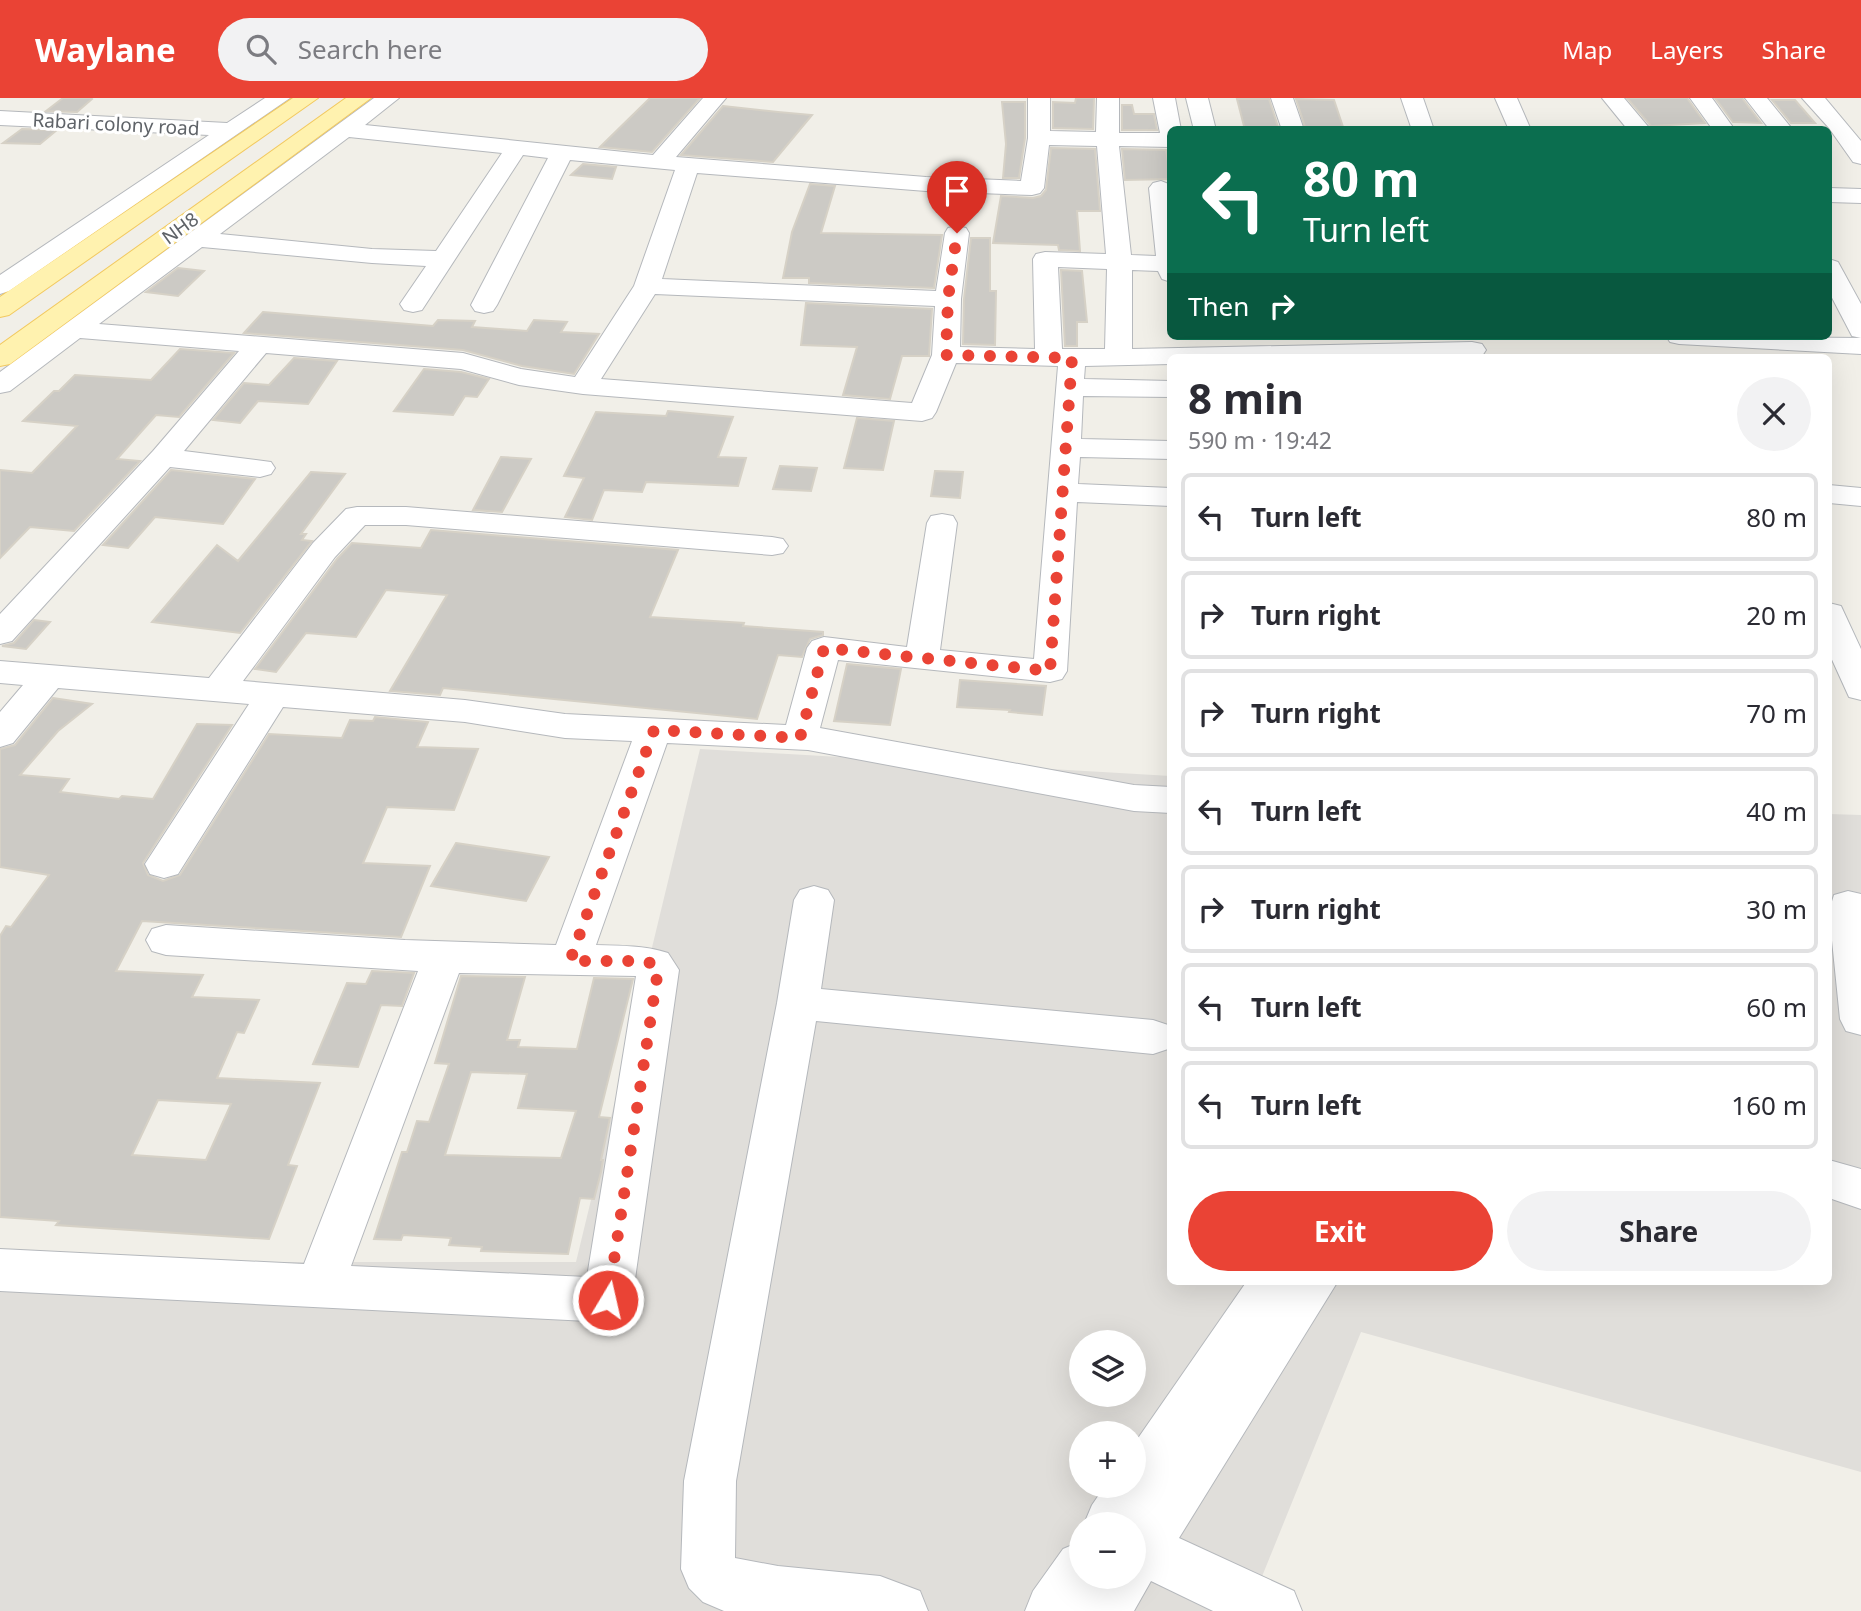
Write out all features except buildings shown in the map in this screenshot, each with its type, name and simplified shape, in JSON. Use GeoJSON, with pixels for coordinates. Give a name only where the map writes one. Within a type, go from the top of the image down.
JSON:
{"type":"FeatureCollection","features":[{"type":"Feature","properties":{"kind":"main road","name":"NH8"},"geometry":{"type":"LineString","coordinates":[[0,309],[307,98]]}},
{"type":"Feature","properties":{"kind":"main road","name":"NH8"},"geometry":{"type":"LineString","coordinates":[[0,358],[360,98]]}},
{"type":"Feature","properties":{"kind":"street"},"geometry":{"type":"LineString","coordinates":[[39,120],[65,98]]}},
{"type":"Feature","properties":{"kind":"street"},"geometry":{"type":"LineString","coordinates":[[0,286],[12,269],[279,98]]}},
{"type":"Feature","properties":{"kind":"street"},"geometry":{"type":"LineString","coordinates":[[0,385],[388,98]]}},
{"type":"Feature","properties":{"kind":"street"},"geometry":{"type":"LineString","coordinates":[[659,162],[715,98]]}},
{"type":"Feature","properties":{"kind":"street"},"geometry":{"type":"LineString","coordinates":[[344,130],[659,162],[926,184],[1032,188],[1039,138],[1039,98]]}},
{"type":"Feature","properties":{"kind":"street"},"geometry":{"type":"LineString","coordinates":[[1108,98],[1105,138],[1113,189],[1119,262],[1118,357]]}},
{"type":"Feature","properties":{"kind":"street"},"geometry":{"type":"LineString","coordinates":[[1164,98],[1169,126]]}},
{"type":"Feature","properties":{"kind":"street"},"geometry":{"type":"LineString","coordinates":[[1197,98],[1204,126]]}},
{"type":"Feature","properties":{"kind":"street"},"geometry":{"type":"LineString","coordinates":[[1282,98],[1292,126]]}},
{"type":"Feature","properties":{"kind":"street"},"geometry":{"type":"LineString","coordinates":[[1412,98],[1422,126]]}},
{"type":"Feature","properties":{"kind":"street"},"geometry":{"type":"LineString","coordinates":[[1426,98],[1436,126]]}},
{"type":"Feature","properties":{"kind":"street"},"geometry":{"type":"LineString","coordinates":[[1506,98],[1518,126]]}},
{"type":"Feature","properties":{"kind":"street"},"geometry":{"type":"LineString","coordinates":[[1612,98],[1636,126]]}},
{"type":"Feature","properties":{"kind":"street"},"geometry":{"type":"LineString","coordinates":[[1701,98],[1721,126]]}},
{"type":"Feature","properties":{"kind":"street"},"geometry":{"type":"LineString","coordinates":[[1756,98],[1779,126]]}},
{"type":"Feature","properties":{"kind":"street"},"geometry":{"type":"LineString","coordinates":[[1813,98],[1837,123],[1861,157]]}},
{"type":"Feature","properties":{"kind":"street","name":"Rabari colony road"},"geometry":{"type":"LineString","coordinates":[[0,118],[232,130]]}},
{"type":"Feature","properties":{"kind":"street"},"geometry":{"type":"LineString","coordinates":[[1039,138],[1167,140]]}},
{"type":"Feature","properties":{"kind":"street"},"geometry":{"type":"LineString","coordinates":[[413,304],[517,147]]}},
{"type":"Feature","properties":{"kind":"street"},"geometry":{"type":"LineString","coordinates":[[484,305],[563,151]]}},
{"type":"Feature","properties":{"kind":"street"},"geometry":{"type":"LineString","coordinates":[[583,386],[647,286],[688,164]]}},
{"type":"Feature","properties":{"kind":"street"},"geometry":{"type":"LineString","coordinates":[[1113,189],[1166,188],[1167,208]]}},
{"type":"Feature","properties":{"kind":"street"},"geometry":{"type":"LineString","coordinates":[[1832,193],[1861,196]]}},
{"type":"Feature","properties":{"kind":"street"},"geometry":{"type":"LineString","coordinates":[[74,330],[463,361],[519,377],[583,386],[922,412],[946,355],[948,299],[957,233]]}},
{"type":"Feature","properties":{"kind":"street"},"geometry":{"type":"LineString","coordinates":[[195,239],[372,256],[441,259]]}},
{"type":"Feature","properties":{"kind":"street"},"geometry":{"type":"LineString","coordinates":[[800,738],[824,648],[1050,671],[1070,387],[1060,358],[1045,259],[1167,267]]}},
{"type":"Feature","properties":{"kind":"street"},"geometry":{"type":"LineString","coordinates":[[1839,283],[1861,330]]}},
{"type":"Feature","properties":{"kind":"street"},"geometry":{"type":"LineString","coordinates":[[647,286],[948,299]]}},
{"type":"Feature","properties":{"kind":"street"},"geometry":{"type":"LineString","coordinates":[[1694,343],[1750,340]]}},
{"type":"Feature","properties":{"kind":"street"},"geometry":{"type":"LineString","coordinates":[[1781,340],[1861,346]]}},
{"type":"Feature","properties":{"kind":"street"},"geometry":{"type":"LineString","coordinates":[[0,634],[163,457],[259,345]]}},
{"type":"Feature","properties":{"kind":"street"},"geometry":{"type":"LineString","coordinates":[[946,355],[1118,357],[1188,345],[1478,347]]}},
{"type":"Feature","properties":{"kind":"street"},"geometry":{"type":"LineString","coordinates":[[1070,387],[1167,389]]}},
{"type":"Feature","properties":{"kind":"street"},"geometry":{"type":"LineString","coordinates":[[1066,448],[1167,450]]}},
{"type":"Feature","properties":{"kind":"street"},"geometry":{"type":"LineString","coordinates":[[163,457],[260,468]]}},
{"type":"Feature","properties":{"kind":"street"},"geometry":{"type":"LineString","coordinates":[[1063,492],[1167,497]]}},
{"type":"Feature","properties":{"kind":"street"},"geometry":{"type":"LineString","coordinates":[[1832,494],[1861,497]]}},
{"type":"Feature","properties":{"kind":"street"},"geometry":{"type":"LineString","coordinates":[[217,692],[324,550],[357,516],[406,516],[772,546]]}},
{"type":"Feature","properties":{"kind":"street"},"geometry":{"type":"LineString","coordinates":[[922,659],[942,523]]}},
{"type":"Feature","properties":{"kind":"street"},"geometry":{"type":"LineString","coordinates":[[1832,618],[1853,653],[1861,689]]}},
{"type":"Feature","properties":{"kind":"street"},"geometry":{"type":"LineString","coordinates":[[0,671],[217,692],[465,711],[565,726],[800,738],[1134,798],[1167,800]]}},
{"type":"Feature","properties":{"kind":"street"},"geometry":{"type":"LineString","coordinates":[[0,735],[48,677]]}},
{"type":"Feature","properties":{"kind":"street"},"geometry":{"type":"LineString","coordinates":[[164,864],[272,696]]}},
{"type":"Feature","properties":{"kind":"street"},"geometry":{"type":"LineString","coordinates":[[570,961],[654,730]]}},
{"type":"Feature","properties":{"kind":"street"},"geometry":{"type":"LineString","coordinates":[[814,900],[798,1003],[710,1481],[708,1569],[722,1583],[778,1594],[880,1604],[900,1611]]}},
{"type":"Feature","properties":{"kind":"street"},"geometry":{"type":"LineString","coordinates":[[1846,905],[1861,1020]]}},
{"type":"Feature","properties":{"kind":"street"},"geometry":{"type":"LineString","coordinates":[[0,1270],[608,1300],[658,970],[654,964],[644,961],[444,957],[166,940]]}},
{"type":"Feature","properties":{"kind":"street"},"geometry":{"type":"LineString","coordinates":[[319,1286],[444,957]]}},
{"type":"Feature","properties":{"kind":"street"},"geometry":{"type":"LineString","coordinates":[[798,1003],[1153,1037]]}},
{"type":"Feature","properties":{"kind":"street"},"geometry":{"type":"LineString","coordinates":[[1832,1180],[1861,1189]]}},
{"type":"Feature","properties":{"kind":"street"},"geometry":{"type":"LineString","coordinates":[[1146,1519],[1272,1285]]}},
{"type":"Feature","properties":{"kind":"street"},"geometry":{"type":"LineString","coordinates":[[1146,1527],[1311,1285]]}},
{"type":"Feature","properties":{"kind":"street"},"geometry":{"type":"LineString","coordinates":[[1146,1560],[1274,1611]]}},
{"type":"Feature","properties":{"kind":"street"},"geometry":{"type":"LineString","coordinates":[[1053,1611],[1069,1587]]}},
{"type":"Feature","properties":{"kind":"street"},"geometry":{"type":"LineString","coordinates":[[1102,1611],[1112,1589]]}},
{"type":"Feature","properties":{"kind":"shaded area"},"geometry":{"type":"Polygon","coordinates":[[[700,749],[1167,776],[1167,1285],[1832,1285],[1832,814],[1861,815],[1861,1472],[1361,1332],[1248,1611],[0,1611],[0,1262],[576,1262],[700,749]]]}},
{"type":"Feature","properties":{"kind":"route"},"geometry":{"type":"LineString","coordinates":[[608,1300],[658,970],[654,964],[644,961],[570,961],[654,730],[800,738],[824,648],[1050,671],[1072,358],[946,355],[948,299],[957,233]]}}]}
